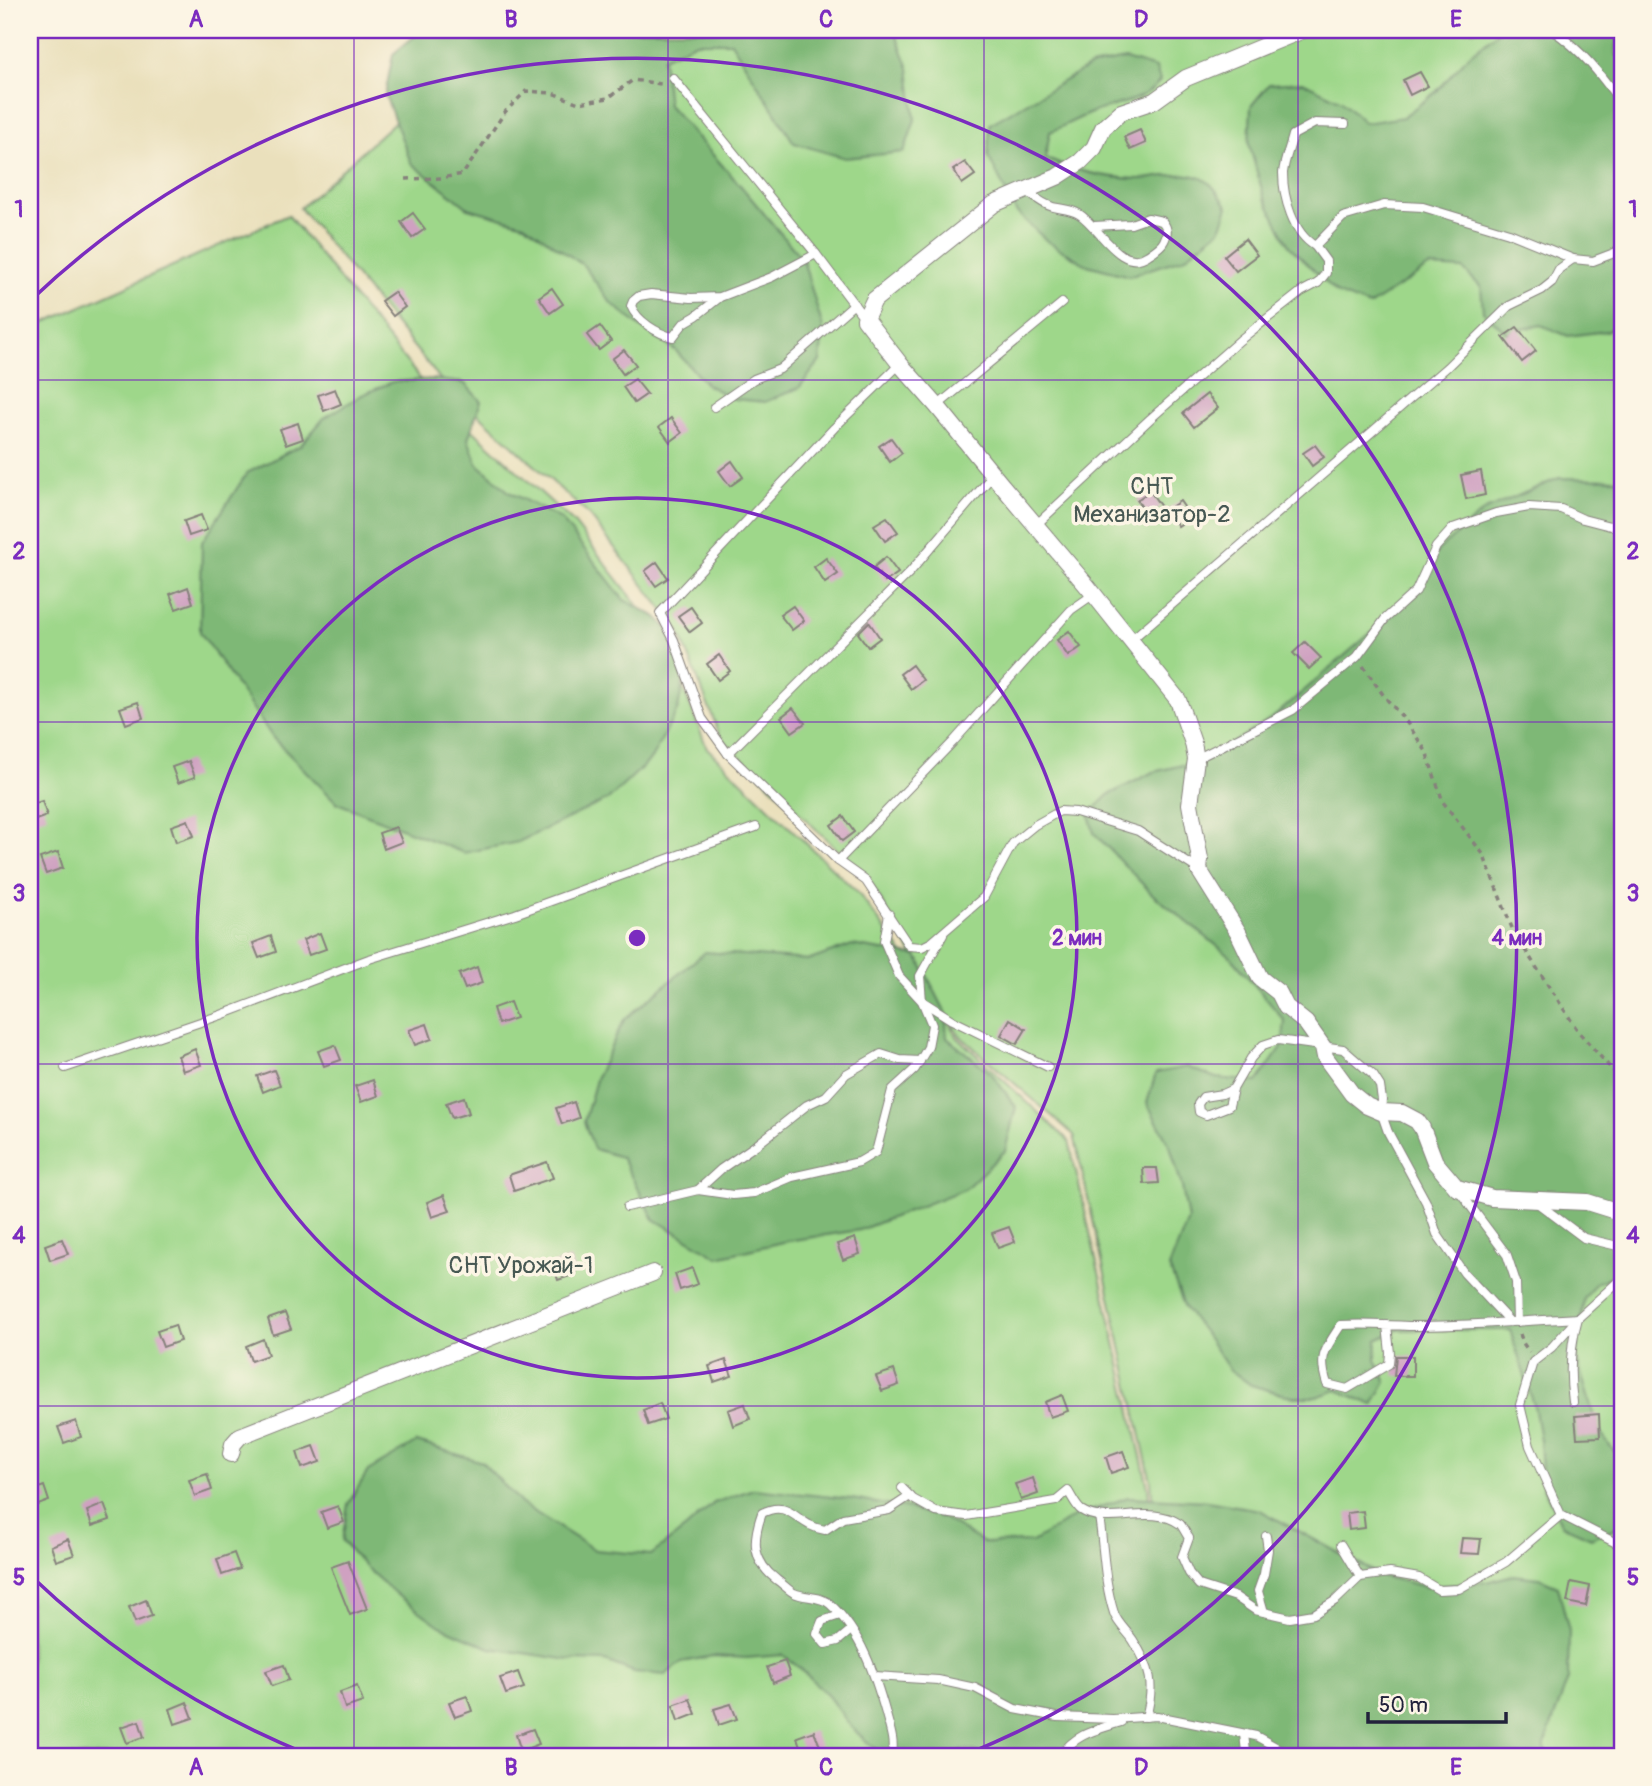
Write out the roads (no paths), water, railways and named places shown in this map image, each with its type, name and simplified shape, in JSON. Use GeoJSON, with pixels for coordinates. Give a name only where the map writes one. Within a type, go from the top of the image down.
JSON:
{"type":"FeatureCollection","features":[{"type":"Feature","properties":{"kind":"street"},"geometry":{"type":"LineString","coordinates":[[1303,30],[1186,78],[1154,101],[1121,112],[1103,128],[1094,148],[1080,162],[1057,177],[994,204],[874,300],[865,319],[1094,594],[1178,701],[1196,759],[1190,804],[1200,859],[1199,870],[1238,932],[1261,978],[1279,993],[1286,1007],[1306,1023],[1321,1045],[1325,1057],[1352,1094],[1367,1106],[1381,1112],[1402,1113],[1417,1121],[1435,1162],[1457,1188],[1492,1198],[1587,1202],[1622,1213]]}},
{"type":"Feature","properties":{"kind":"street"},"geometry":{"type":"LineString","coordinates":[[231,1454],[233,1444],[240,1436],[653,1273]]}},
{"type":"Feature","properties":{"kind":"lane"},"geometry":{"type":"LineString","coordinates":[[1552,30],[1574,44],[1601,73],[1622,104]]}},
{"type":"Feature","properties":{"kind":"lane"},"geometry":{"type":"LineString","coordinates":[[673,78],[816,254],[865,319]]}},
{"type":"Feature","properties":{"kind":"lane"},"geometry":{"type":"LineString","coordinates":[[1035,525],[1240,340],[1301,292],[1318,283],[1326,273],[1326,261],[1315,246],[1306,241],[1287,205],[1283,171],[1293,135],[1315,123],[1345,124]]}},
{"type":"Feature","properties":{"kind":"lane"},"geometry":{"type":"LineString","coordinates":[[1025,190],[1050,207],[1077,213],[1094,226],[1107,244],[1133,259],[1143,259],[1162,245],[1167,235],[1167,227],[1162,221],[1148,218],[1131,224],[1094,226]]}},
{"type":"Feature","properties":{"kind":"lane"},"geometry":{"type":"LineString","coordinates":[[1315,246],[1343,217],[1384,205],[1423,207],[1509,233],[1573,259],[1593,261],[1622,250]]}},
{"type":"Feature","properties":{"kind":"lane"},"geometry":{"type":"LineString","coordinates":[[720,297],[691,298],[651,293],[639,296],[631,306],[635,316],[673,337],[684,323],[720,297],[772,277],[816,254]]}},
{"type":"Feature","properties":{"kind":"lane"},"geometry":{"type":"LineString","coordinates":[[1131,640],[1447,367],[1509,306],[1542,290],[1552,282],[1559,269],[1573,259]]}},
{"type":"Feature","properties":{"kind":"lane"},"geometry":{"type":"LineString","coordinates":[[937,406],[1062,303]]}},
{"type":"Feature","properties":{"kind":"lane"},"geometry":{"type":"LineString","coordinates":[[714,407],[754,379],[780,369],[854,304]]}},
{"type":"Feature","properties":{"kind":"lane"},"geometry":{"type":"LineString","coordinates":[[900,364],[834,428],[660,613],[674,640],[702,718],[728,754],[838,861],[866,881],[909,946],[922,947],[932,942],[984,897],[1013,843],[1035,825],[1060,811],[1096,817],[1138,831],[1199,870]]}},
{"type":"Feature","properties":{"kind":"lane"},"geometry":{"type":"LineString","coordinates":[[728,754],[910,572],[993,475]]}},
{"type":"Feature","properties":{"kind":"lane"},"geometry":{"type":"LineString","coordinates":[[1196,759],[1293,710],[1357,657],[1385,619],[1416,591],[1436,547],[1453,528],[1496,513],[1528,507],[1561,509],[1583,519],[1610,526],[1622,523]]}},
{"type":"Feature","properties":{"kind":"lane"},"geometry":{"type":"LineString","coordinates":[[838,861],[953,742],[1071,610],[1094,594]]}},
{"type":"Feature","properties":{"kind":"lane"},"geometry":{"type":"LineString","coordinates":[[65,1068],[221,1015],[369,959],[514,914],[756,827]]}},
{"type":"Feature","properties":{"kind":"lane"},"geometry":{"type":"LineString","coordinates":[[888,914],[884,941],[900,976],[922,1001],[952,1020],[1048,1068]]}},
{"type":"Feature","properties":{"kind":"lane"},"geometry":{"type":"LineString","coordinates":[[628,1207],[698,1190],[733,1195],[754,1193],[792,1177],[859,1162],[876,1153],[892,1090],[915,1069],[928,1048],[932,1025],[922,1001],[920,976],[946,929]]}},
{"type":"Feature","properties":{"kind":"lane"},"geometry":{"type":"LineString","coordinates":[[1233,1089],[1203,1097],[1198,1104],[1199,1112],[1206,1115],[1229,1106],[1233,1089],[1251,1058],[1263,1045],[1278,1040],[1343,1049],[1373,1075],[1380,1086],[1381,1112],[1388,1132],[1426,1202],[1437,1234],[1464,1273],[1513,1322]]}},
{"type":"Feature","properties":{"kind":"lane"},"geometry":{"type":"LineString","coordinates":[[698,1190],[721,1169],[807,1105],[827,1096],[846,1074],[881,1054],[900,1060],[920,1061]]}},
{"type":"Feature","properties":{"kind":"lane"},"geometry":{"type":"LineString","coordinates":[[1457,1188],[1507,1255],[1516,1282],[1513,1322]]}},
{"type":"Feature","properties":{"kind":"lane"},"geometry":{"type":"LineString","coordinates":[[1531,1198],[1584,1238],[1622,1247]]}},
{"type":"Feature","properties":{"kind":"lane"},"geometry":{"type":"LineString","coordinates":[[1622,1278],[1578,1318],[1552,1347],[1533,1362],[1520,1405],[1530,1447],[1561,1515],[1622,1546]]}},
{"type":"Feature","properties":{"kind":"lane"},"geometry":{"type":"LineString","coordinates":[[1387,1325],[1390,1353],[1388,1364],[1347,1389],[1327,1384],[1322,1366],[1324,1350],[1340,1325],[1578,1318]]}},
{"type":"Feature","properties":{"kind":"lane"},"geometry":{"type":"LineString","coordinates":[[1573,1402],[1570,1382],[1572,1346],[1578,1318]]}},
{"type":"Feature","properties":{"kind":"lane"},"geometry":{"type":"LineString","coordinates":[[902,1488],[936,1512],[966,1516],[1056,1501],[1068,1491],[1080,1509],[1103,1518],[1134,1514],[1163,1518],[1181,1525],[1189,1538],[1182,1557],[1199,1586],[1236,1597],[1255,1610],[1290,1618],[1314,1614],[1336,1600],[1360,1577],[1390,1573],[1419,1578],[1439,1590],[1459,1589],[1506,1562],[1561,1515]]}},
{"type":"Feature","properties":{"kind":"lane"},"geometry":{"type":"LineString","coordinates":[[891,1756],[893,1751],[890,1729],[875,1676],[851,1630],[828,1602],[794,1593],[765,1571],[755,1551],[756,1530],[762,1513],[772,1508],[783,1507],[811,1528],[825,1530],[843,1518],[888,1510],[910,1496]]}},
{"type":"Feature","properties":{"kind":"lane"},"geometry":{"type":"LineString","coordinates":[[1098,1516],[1107,1586],[1115,1617],[1133,1640],[1147,1666],[1152,1695],[1146,1717]]}},
{"type":"Feature","properties":{"kind":"lane"},"geometry":{"type":"LineString","coordinates":[[1264,1612],[1258,1591],[1268,1549],[1266,1535]]}},
{"type":"Feature","properties":{"kind":"lane"},"geometry":{"type":"LineString","coordinates":[[1341,1545],[1360,1577]]}},
{"type":"Feature","properties":{"kind":"lane"},"geometry":{"type":"LineString","coordinates":[[840,1615],[822,1621],[817,1634],[825,1644],[838,1642],[851,1630]]}},
{"type":"Feature","properties":{"kind":"lane"},"geometry":{"type":"LineString","coordinates":[[875,1676],[938,1681],[975,1688],[1015,1709],[1056,1717],[1157,1716],[1256,1737],[1285,1754]]}},
{"type":"Feature","properties":{"kind":"lane"},"geometry":{"type":"LineString","coordinates":[[1061,1755],[1068,1745],[1086,1733],[1131,1718]]}},
{"type":"Feature","properties":{"kind":"lane"},"geometry":{"type":"LineString","coordinates":[[1244,1734],[1249,1756]]}},
{"type":"Feature","properties":{"kind":"park label","name":"СНТ Механизатор-2"},"geometry":{"type":"Point","coordinates":[1152,500]}},
{"type":"Feature","properties":{"kind":"park label","name":"СНТ Урожай-1"},"geometry":{"type":"Point","coordinates":[521,1265]}}]}
